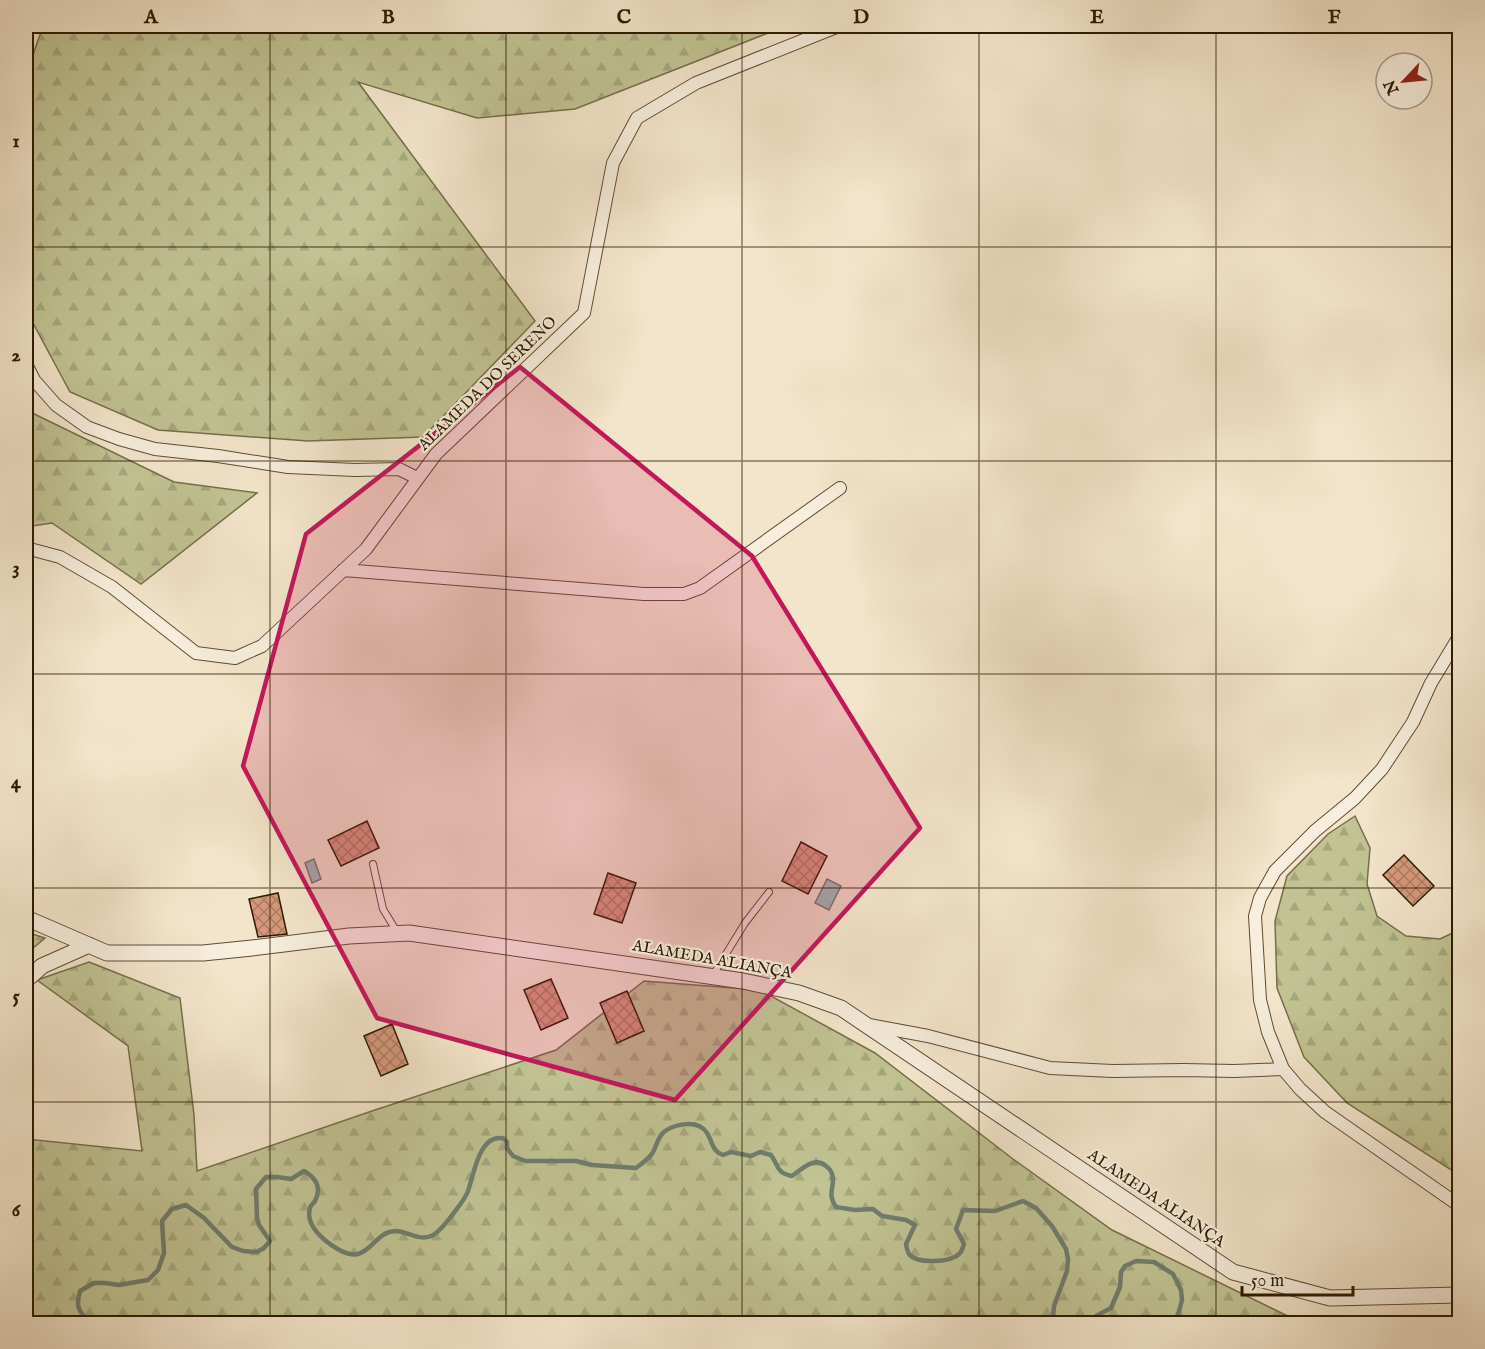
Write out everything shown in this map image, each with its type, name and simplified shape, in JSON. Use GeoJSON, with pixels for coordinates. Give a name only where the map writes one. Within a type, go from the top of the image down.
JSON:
{"type":"FeatureCollection","features":[{"type":"Feature","properties":{"kind":"street","name":"ALAMEDA DO SERENO"},"geometry":{"type":"LineString","coordinates":[[26,548],[60,557],[112,587],[196,653],[235,658],[262,646],[366,549],[436,454],[584,314],[613,163],[637,118],[696,83],[839,26]]}},
{"type":"Feature","properties":{"kind":"street"},"geometry":{"type":"LineString","coordinates":[[26,364],[34,380],[56,405],[87,427],[119,439],[155,449],[288,467],[399,469],[417,478]]}},
{"type":"Feature","properties":{"kind":"street"},"geometry":{"type":"LineString","coordinates":[[343,570],[644,594],[684,594],[700,588],[840,488]]}},
{"type":"Feature","properties":{"kind":"street"},"geometry":{"type":"LineString","coordinates":[[1460,635],[1431,683],[1413,722],[1382,769],[1355,798],[1315,831],[1275,870],[1260,898],[1255,916],[1260,1000],[1268,1032],[1283,1069],[1300,1089],[1325,1112],[1460,1206]]}},
{"type":"Feature","properties":{"kind":"street","name":"ALAMEDA ALIANÇA"},"geometry":{"type":"LineString","coordinates":[[26,918],[107,953],[186,954],[349,936],[409,933],[712,976],[810,997],[841,1008],[1233,1272],[1330,1298],[1460,1295]]}},
{"type":"Feature","properties":{"kind":"street"},"geometry":{"type":"LineString","coordinates":[[26,980],[42,966],[89,945]]}},
{"type":"Feature","properties":{"kind":"street"},"geometry":{"type":"LineString","coordinates":[[865,1024],[928,1036],[1050,1068],[1113,1071],[1283,1069]]}},
{"type":"Feature","properties":{"kind":"lane"},"geometry":{"type":"LineString","coordinates":[[373,864],[382,909],[397,933]]}},
{"type":"Feature","properties":{"kind":"lane"},"geometry":{"type":"LineString","coordinates":[[712,976],[745,923],[769,892]]}},
{"type":"Feature","properties":{"kind":"highlighted area"},"geometry":{"type":"Polygon","coordinates":[[[520,367],[752,556],[920,828],[675,1100],[377,1018],[243,766],[306,534],[520,367]]]}},
{"type":"Feature","properties":{"kind":"green space"},"geometry":{"type":"Polygon","coordinates":[[[43,26],[786,26],[575,109],[477,118],[358,82],[535,321],[423,437],[308,441],[158,430],[70,392],[26,310],[26,75],[43,26]]]}},
{"type":"Feature","properties":{"kind":"green space"},"geometry":{"type":"Polygon","coordinates":[[[26,410],[174,482],[257,493],[141,584],[52,523],[26,527],[26,410]]]}},
{"type":"Feature","properties":{"kind":"green space"},"geometry":{"type":"Polygon","coordinates":[[[1355,816],[1370,848],[1367,884],[1377,916],[1406,936],[1440,939],[1459,930],[1459,1175],[1347,1103],[1304,1057],[1277,988],[1275,921],[1287,876],[1328,834],[1355,816]]]}},
{"type":"Feature","properties":{"kind":"green space"},"geometry":{"type":"Polygon","coordinates":[[[26,932],[45,938],[26,954],[26,932]]]}},
{"type":"Feature","properties":{"kind":"green space"},"geometry":{"type":"Polygon","coordinates":[[[89,962],[180,998],[194,1115],[197,1171],[556,1050],[644,981],[760,990],[875,1053],[1013,1159],[1112,1230],[1302,1323],[26,1324],[26,1139],[142,1151],[128,1046],[37,980],[89,962]]]}},
{"type":"Feature","properties":{"kind":"water"},"geometry":{"type":"Polygon","coordinates":[[[314,859],[321,879],[312,883],[305,863],[314,859]]]}},
{"type":"Feature","properties":{"kind":"water"},"geometry":{"type":"Polygon","coordinates":[[[827,879],[841,886],[829,910],[815,903],[827,879]]]}},
{"type":"Feature","properties":{"kind":"building"},"geometry":{"type":"Polygon","coordinates":[[[367,821],[379,848],[341,866],[328,840],[367,821]]]}},
{"type":"Feature","properties":{"kind":"building"},"geometry":{"type":"Polygon","coordinates":[[[801,842],[827,856],[808,894],[782,881],[801,842]]]}},
{"type":"Feature","properties":{"kind":"building"},"geometry":{"type":"Polygon","coordinates":[[[1404,855],[1434,886],[1413,906],[1383,875],[1404,855]]]}},
{"type":"Feature","properties":{"kind":"building"},"geometry":{"type":"Polygon","coordinates":[[[608,873],[636,883],[622,923],[594,914],[608,873]]]}},
{"type":"Feature","properties":{"kind":"building"},"geometry":{"type":"Polygon","coordinates":[[[278,893],[287,934],[258,937],[249,899],[278,893]]]}},
{"type":"Feature","properties":{"kind":"building"},"geometry":{"type":"Polygon","coordinates":[[[551,979],[568,1018],[541,1030],[524,990],[551,979]]]}},
{"type":"Feature","properties":{"kind":"building"},"geometry":{"type":"Polygon","coordinates":[[[627,991],[644,1031],[617,1043],[600,1003],[627,991]]]}},
{"type":"Feature","properties":{"kind":"building"},"geometry":{"type":"Polygon","coordinates":[[[392,1024],[408,1064],[381,1076],[364,1036],[392,1024]]]}},
{"type":"Feature","properties":{"kind":"waterway"},"geometry":{"type":"LineString","coordinates":[[91,1324],[79,1309],[80,1291],[94,1283],[119,1285],[148,1280],[158,1270],[164,1253],[162,1221],[172,1209],[186,1205],[204,1218],[232,1247],[257,1252],[264,1248],[270,1241],[257,1218],[256,1189],[266,1177],[291,1179],[304,1171],[312,1177],[318,1187],[317,1196],[309,1214],[313,1226],[326,1241],[336,1248],[356,1254],[369,1248],[387,1233],[399,1231],[417,1237],[426,1237],[438,1231],[464,1199],[480,1154],[488,1142],[495,1139],[503,1138],[513,1156],[525,1161],[576,1161],[592,1165],[636,1168],[651,1155],[665,1131],[688,1124],[703,1129],[719,1153],[723,1155],[731,1152],[751,1156],[760,1152],[771,1155],[780,1171],[787,1175],[792,1176],[813,1163],[822,1163],[832,1173],[831,1193],[836,1207],[855,1210],[873,1209],[882,1216],[906,1220],[915,1225],[906,1244],[909,1254],[926,1261],[949,1259],[960,1253],[964,1244],[956,1229],[963,1210],[995,1211],[1023,1201],[1036,1208],[1052,1226],[1066,1249],[1068,1259],[1067,1271],[1054,1306],[1053,1317],[1058,1324]]}},
{"type":"Feature","properties":{"kind":"waterway"},"geometry":{"type":"LineString","coordinates":[[1088,1324],[1096,1316],[1111,1308],[1120,1287],[1121,1272],[1125,1266],[1136,1261],[1154,1262],[1173,1274],[1181,1290],[1179,1324]]}}]}
